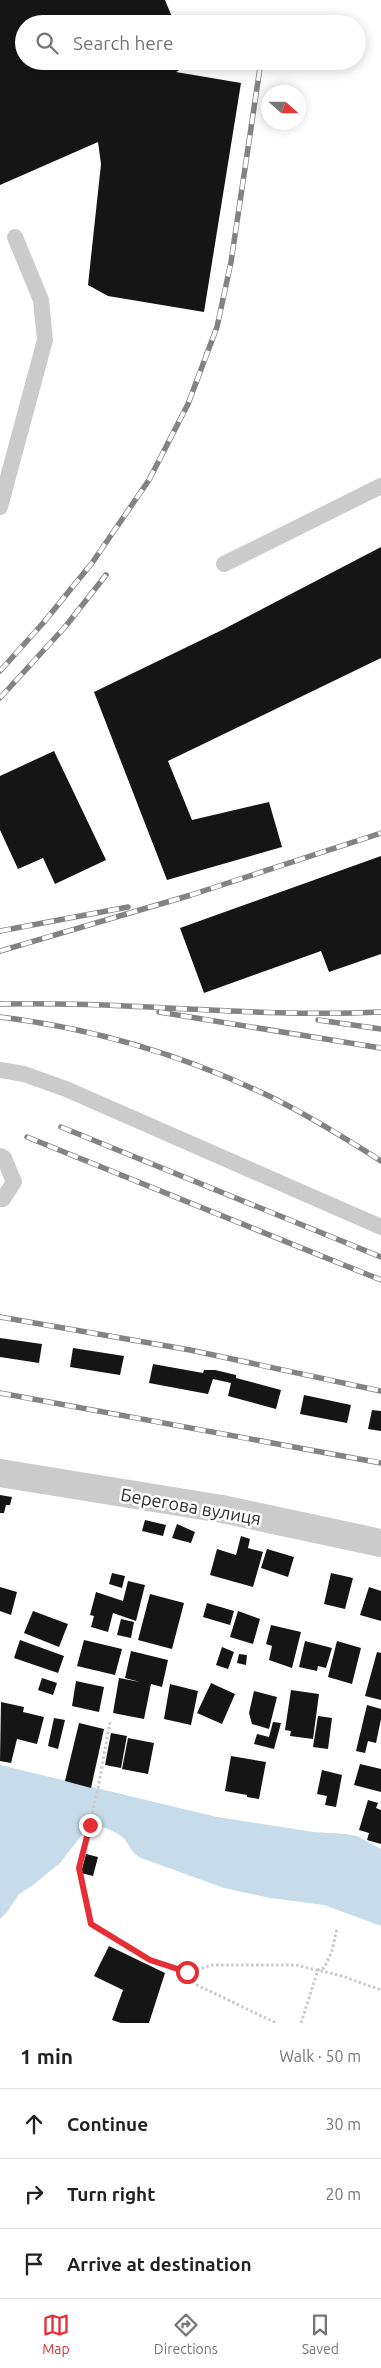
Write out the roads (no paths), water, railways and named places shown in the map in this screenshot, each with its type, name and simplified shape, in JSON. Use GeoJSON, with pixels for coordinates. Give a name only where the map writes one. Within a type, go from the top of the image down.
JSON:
{"type":"FeatureCollection","features":[{"type":"Feature","properties":{"kind":"street","name":"Берегова вулиця"},"geometry":{"type":"LineString","coordinates":[[0,1473],[222,1509],[381,1543]]}},
{"type":"Feature","properties":{"kind":"lane"},"geometry":{"type":"LineString","coordinates":[[0,507],[45,340],[41,300],[15,237]]}},
{"type":"Feature","properties":{"kind":"lane"},"geometry":{"type":"LineString","coordinates":[[224,564],[381,486]]}},
{"type":"Feature","properties":{"kind":"lane"},"geometry":{"type":"LineString","coordinates":[[0,1070],[24,1074],[66,1089],[381,1226]]}},
{"type":"Feature","properties":{"kind":"lane"},"geometry":{"type":"LineString","coordinates":[[0,1156],[4,1158],[14,1182],[2,1199],[0,1199]]}},
{"type":"Feature","properties":{"kind":"water"},"geometry":{"type":"Polygon","coordinates":[[[0,1765],[217,1817],[314,1832],[357,1836],[381,1849],[381,1926],[324,1905],[270,1898],[224,1888],[141,1858],[115,1832],[90,1824],[61,1862],[32,1886],[19,1894],[0,1919],[0,1765]]]}},
{"type":"Feature","properties":{"kind":"railway"},"geometry":{"type":"LineString","coordinates":[[0,671],[44,622],[92,563],[149,480],[188,404],[217,327],[231,262],[260,70]]}},
{"type":"Feature","properties":{"kind":"railway"},"geometry":{"type":"LineString","coordinates":[[0,698],[65,627],[106,575]]}},
{"type":"Feature","properties":{"kind":"railway"},"geometry":{"type":"LineString","coordinates":[[0,951],[191,895],[381,833]]}},
{"type":"Feature","properties":{"kind":"railway"},"geometry":{"type":"LineString","coordinates":[[0,931],[128,907]]}},
{"type":"Feature","properties":{"kind":"railway"},"geometry":{"type":"LineString","coordinates":[[0,1004],[95,1005],[286,1013],[381,1012]]}},
{"type":"Feature","properties":{"kind":"railway"},"geometry":{"type":"LineString","coordinates":[[159,1012],[381,1048]]}},
{"type":"Feature","properties":{"kind":"railway"},"geometry":{"type":"LineString","coordinates":[[0,1017],[69,1028],[103,1036],[204,1068],[284,1103],[381,1161]]}},
{"type":"Feature","properties":{"kind":"railway"},"geometry":{"type":"LineString","coordinates":[[318,1020],[381,1029]]}},
{"type":"Feature","properties":{"kind":"railway"},"geometry":{"type":"LineString","coordinates":[[61,1127],[381,1257]]}},
{"type":"Feature","properties":{"kind":"railway"},"geometry":{"type":"LineString","coordinates":[[27,1137],[381,1280]]}},
{"type":"Feature","properties":{"kind":"railway"},"geometry":{"type":"LineString","coordinates":[[0,1317],[190,1350],[381,1391]]}},
{"type":"Feature","properties":{"kind":"railway"},"geometry":{"type":"LineString","coordinates":[[0,1393],[381,1463]]}}]}
